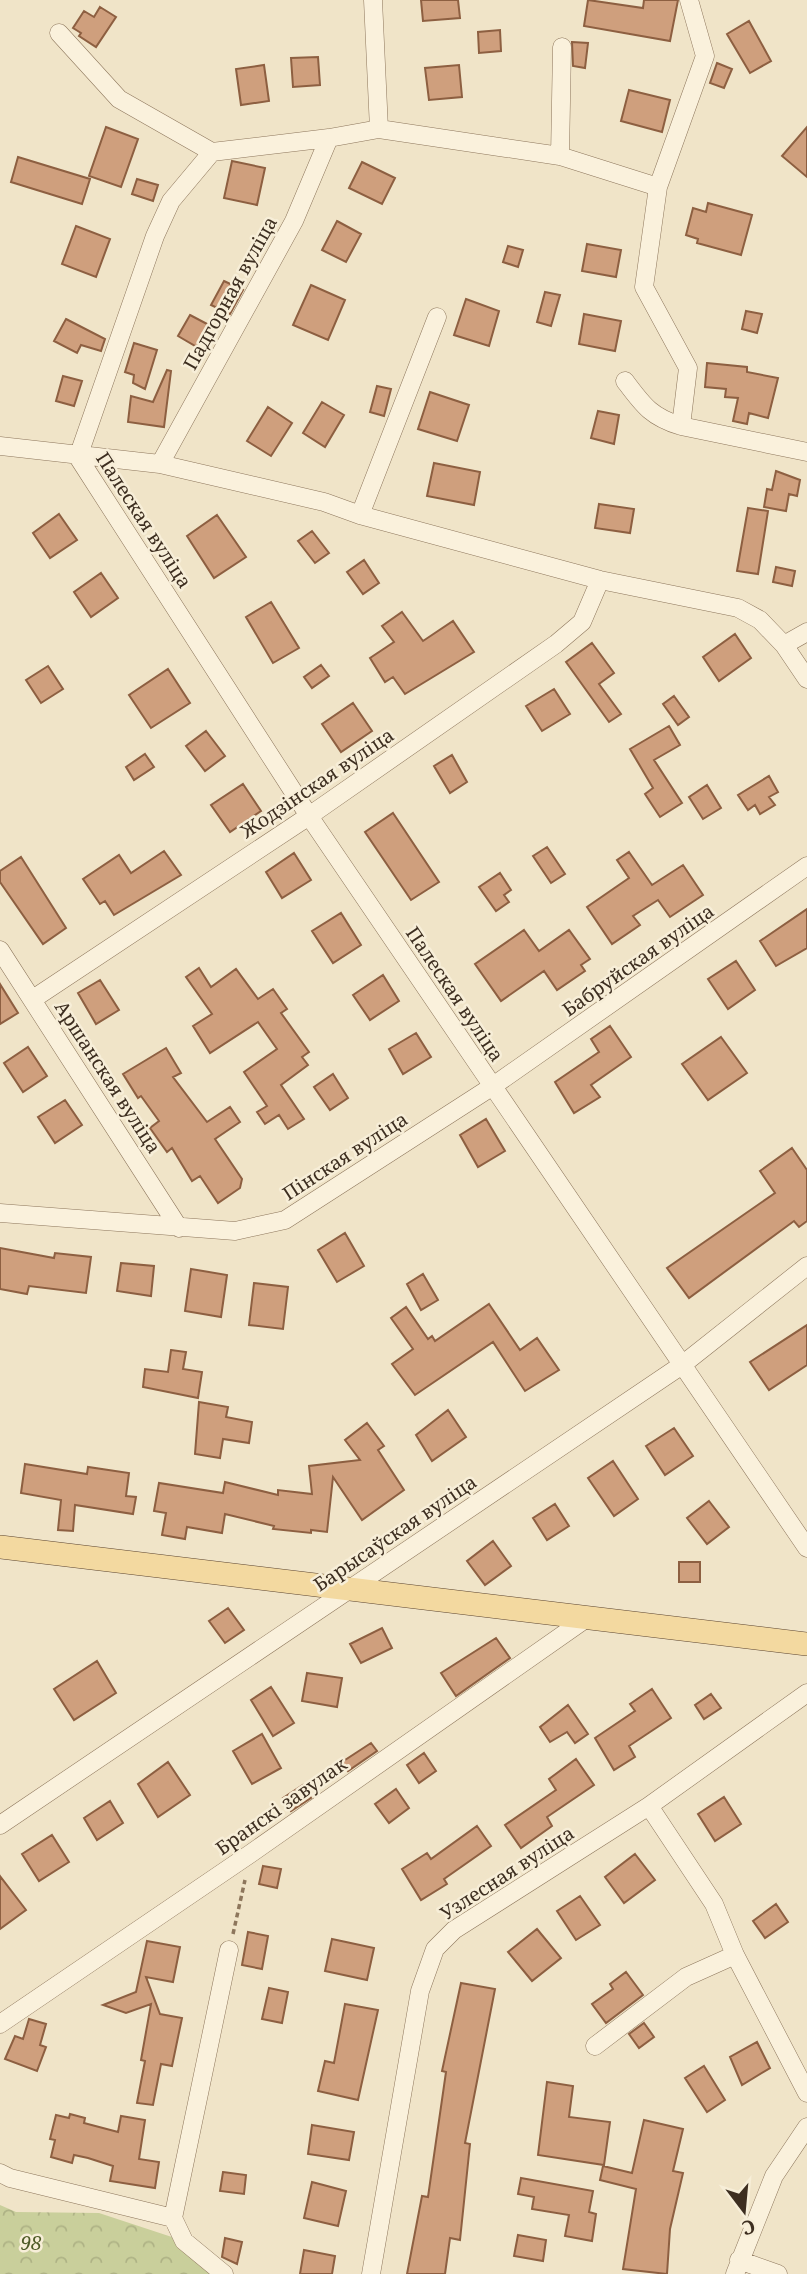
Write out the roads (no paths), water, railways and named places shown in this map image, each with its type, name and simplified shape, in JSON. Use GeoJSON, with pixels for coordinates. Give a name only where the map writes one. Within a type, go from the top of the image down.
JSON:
{"type":"FeatureCollection","features":[{"type":"Feature","properties":{"kind":"main road"},"geometry":{"type":"LineString","coordinates":[[0,1547],[352,1587],[584,1620],[807,1644]]}},
{"type":"Feature","properties":{"kind":"street"},"geometry":{"type":"LineString","coordinates":[[373,0],[379,129]]}},
{"type":"Feature","properties":{"kind":"street"},"geometry":{"type":"LineString","coordinates":[[681,426],[688,368],[644,287],[658,187],[705,56],[690,0]]}},
{"type":"Feature","properties":{"kind":"street"},"geometry":{"type":"LineString","coordinates":[[60,33],[119,99],[212,152],[379,129],[560,156],[658,187]]}},
{"type":"Feature","properties":{"kind":"street"},"geometry":{"type":"LineString","coordinates":[[560,156],[562,47]]}},
{"type":"Feature","properties":{"kind":"street","name":"Падгорная вуліца"},"geometry":{"type":"LineString","coordinates":[[160,464],[294,221],[329,138]]}},
{"type":"Feature","properties":{"kind":"street"},"geometry":{"type":"LineString","coordinates":[[78,457],[155,236],[171,201],[212,152]]}},
{"type":"Feature","properties":{"kind":"street"},"geometry":{"type":"LineString","coordinates":[[360,515],[437,317]]}},
{"type":"Feature","properties":{"kind":"street"},"geometry":{"type":"LineString","coordinates":[[625,381],[643,405],[660,419],[681,426],[807,452]]}},
{"type":"Feature","properties":{"kind":"street"},"geometry":{"type":"LineString","coordinates":[[0,446],[78,457],[160,464],[324,502],[360,515],[600,580],[738,608],[760,620],[784,645],[807,679]]}},
{"type":"Feature","properties":{"kind":"street","name":"Палеская вуліца"},"geometry":{"type":"LineString","coordinates":[[78,457],[309,816],[807,1548]]}},
{"type":"Feature","properties":{"kind":"street","name":"Жодзінская вуліца"},"geometry":{"type":"LineString","coordinates":[[33,999],[309,816],[556,644],[582,622],[600,580]]}},
{"type":"Feature","properties":{"kind":"street"},"geometry":{"type":"LineString","coordinates":[[784,645],[807,632]]}},
{"type":"Feature","properties":{"kind":"street","name":"Бабруйская вуліца"},"geometry":{"type":"LineString","coordinates":[[493,1086],[807,866]]}},
{"type":"Feature","properties":{"kind":"street","name":"Аршанская вуліца"},"geometry":{"type":"LineString","coordinates":[[0,950],[179,1228]]}},
{"type":"Feature","properties":{"kind":"street","name":"Пінская вуліца"},"geometry":{"type":"LineString","coordinates":[[0,1213],[235,1231],[285,1220],[493,1086]]}},
{"type":"Feature","properties":{"kind":"street","name":"Барысаўская вуліца"},"geometry":{"type":"LineString","coordinates":[[0,1825],[682,1365],[807,1266]]}},
{"type":"Feature","properties":{"kind":"street","name":"Бранскі завулак"},"geometry":{"type":"LineString","coordinates":[[0,2024],[250,1854],[584,1620]]}},
{"type":"Feature","properties":{"kind":"street","name":"Узлесная вуліца"},"geometry":{"type":"LineString","coordinates":[[371,2274],[420,1991],[435,1949],[454,1930],[649,1806],[807,1693]]}},
{"type":"Feature","properties":{"kind":"street"},"geometry":{"type":"LineString","coordinates":[[649,1806],[714,1904],[735,1955],[807,2093]]}},
{"type":"Feature","properties":{"kind":"street"},"geometry":{"type":"LineString","coordinates":[[224,2274],[184,2241],[173,2218],[229,1950]]}},
{"type":"Feature","properties":{"kind":"street"},"geometry":{"type":"LineString","coordinates":[[595,2046],[687,1977],[735,1955]]}},
{"type":"Feature","properties":{"kind":"street"},"geometry":{"type":"LineString","coordinates":[[778,2274],[737,2267],[774,2176],[807,2127]]}},
{"type":"Feature","properties":{"kind":"street"},"geometry":{"type":"LineString","coordinates":[[0,2173],[10,2178],[173,2218]]}},
{"type":"Feature","properties":{"kind":"park label","name":"98"},"geometry":{"type":"Point","coordinates":[31,2243]}}]}
